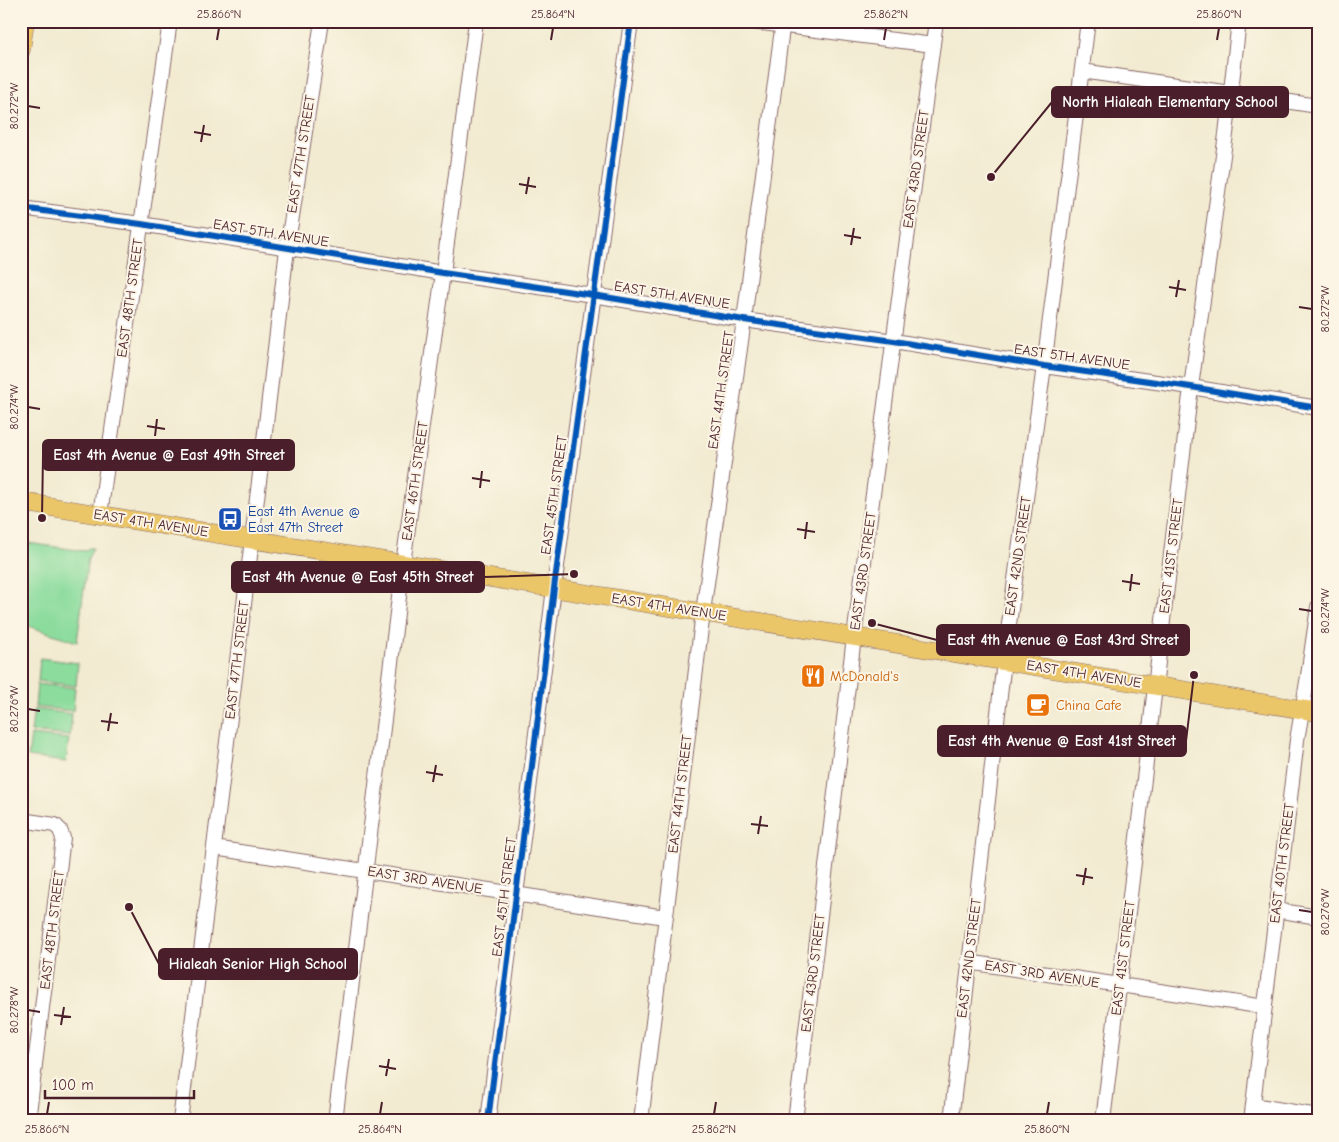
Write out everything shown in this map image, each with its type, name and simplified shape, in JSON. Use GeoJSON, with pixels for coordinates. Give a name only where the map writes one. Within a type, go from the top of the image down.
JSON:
{"type":"FeatureCollection","features":[{"type":"Feature","properties":{"kind":"main road"},"geometry":{"type":"LineString","coordinates":[[21,50],[25,21]]}},
{"type":"Feature","properties":{"kind":"main road","name":"EAST 4TH AVENUE"},"geometry":{"type":"LineString","coordinates":[[21,502],[1310,711]]}},
{"type":"Feature","properties":{"kind":"street","name":"EAST 48TH STREET"},"geometry":{"type":"LineString","coordinates":[[100,515],[170,21]]}},
{"type":"Feature","properties":{"kind":"street","name":"EAST 47TH STREET"},"geometry":{"type":"LineString","coordinates":[[180,1121],[287,249],[322,21]]}},
{"type":"Feature","properties":{"kind":"street","name":"EAST 46TH STREET"},"geometry":{"type":"LineString","coordinates":[[335,1121],[403,564],[476,21]]}},
{"type":"Feature","properties":{"kind":"street","name":"EAST 45TH STREET"},"geometry":{"type":"LineString","coordinates":[[488,1121],[554,588],[631,21]]}},
{"type":"Feature","properties":{"kind":"street"},"geometry":{"type":"LineString","coordinates":[[746,21],[782,24],[933,45]]}},
{"type":"Feature","properties":{"kind":"street","name":"EAST 43RD STREET"},"geometry":{"type":"LineString","coordinates":[[795,1121],[854,637],[936,21]]}},
{"type":"Feature","properties":{"kind":"street","name":"EAST 42ND STREET"},"geometry":{"type":"LineString","coordinates":[[951,1121],[1004,661],[1088,21]]}},
{"type":"Feature","properties":{"kind":"street","name":"EAST 41ST STREET"},"geometry":{"type":"LineString","coordinates":[[1103,1121],[1190,387],[1239,21]]}},
{"type":"Feature","properties":{"kind":"street","name":"EAST 44TH STREET"},"geometry":{"type":"LineString","coordinates":[[641,1121],[703,612],[744,320],[782,24]]}},
{"type":"Feature","properties":{"kind":"street"},"geometry":{"type":"LineString","coordinates":[[1082,71],[1318,106]]}},
{"type":"Feature","properties":{"kind":"street","name":"EAST 5TH AVENUE"},"geometry":{"type":"LineString","coordinates":[[21,208],[141,224],[287,249],[1318,408]]}},
{"type":"Feature","properties":{"kind":"street","name":"EAST 40TH STREET"},"geometry":{"type":"LineString","coordinates":[[1251,1121],[1276,910],[1310,711],[1308,676],[1318,607]]}},
{"type":"Feature","properties":{"kind":"street","name":"EAST 48TH STREET"},"geometry":{"type":"LineString","coordinates":[[21,820],[55,825],[60,830],[63,838],[28,1121]]}},
{"type":"Feature","properties":{"kind":"street","name":"EAST 3RD AVENUE"},"geometry":{"type":"LineString","coordinates":[[214,848],[665,917]]}},
{"type":"Feature","properties":{"kind":"street"},"geometry":{"type":"LineString","coordinates":[[1276,910],[1318,916]]}},
{"type":"Feature","properties":{"kind":"street","name":"EAST 3RD AVENUE"},"geometry":{"type":"LineString","coordinates":[[968,962],[1265,1007]]}},
{"type":"Feature","properties":{"kind":"street"},"geometry":{"type":"LineString","coordinates":[[1252,1105],[1318,1116]]}},
{"type":"Feature","properties":{"kind":"green space"},"geometry":{"type":"Polygon","coordinates":[[[21,542],[84,551],[93,548],[88,558],[77,642],[28,626],[21,619],[21,542]]]}},
{"type":"Feature","properties":{"kind":"green space"},"geometry":{"type":"Polygon","coordinates":[[[40,658],[78,663],[76,686],[38,681],[40,658]]]}},
{"type":"Feature","properties":{"kind":"green space"},"geometry":{"type":"Polygon","coordinates":[[[37,684],[75,688],[73,711],[35,707],[37,684]]]}},
{"type":"Feature","properties":{"kind":"green space"},"geometry":{"type":"Polygon","coordinates":[[[34,709],[72,714],[70,736],[31,732],[34,709]]]}},
{"type":"Feature","properties":{"kind":"green space"},"geometry":{"type":"Polygon","coordinates":[[[31,735],[69,739],[66,762],[28,757],[31,735]]]}},
{"type":"Feature","properties":{"kind":"cycle path"},"geometry":{"type":"LineString","coordinates":[[488,1121],[554,588],[631,21]]}},
{"type":"Feature","properties":{"kind":"cycle path"},"geometry":{"type":"LineString","coordinates":[[21,208],[141,224],[443,273],[744,320],[894,341],[1318,408]]}},
{"type":"Feature","properties":{"kind":"place","name":"North Hialeah Elementary School"},"geometry":{"type":"Point","coordinates":[991,177]}},
{"type":"Feature","properties":{"kind":"place","name":"East 4th Avenue @ East 49th Street"},"geometry":{"type":"Point","coordinates":[42,518]}},
{"type":"Feature","properties":{"kind":"place","name":"East 4th Avenue @ East 47th Street"},"geometry":{"type":"Point","coordinates":[230,519]}},
{"type":"Feature","properties":{"kind":"place","name":"East 4th Avenue @ East 45th Street"},"geometry":{"type":"Point","coordinates":[574,574]}},
{"type":"Feature","properties":{"kind":"place","name":"East 4th Avenue @ East 43rd Street"},"geometry":{"type":"Point","coordinates":[872,623]}},
{"type":"Feature","properties":{"kind":"place","name":"East 4th Avenue @ East 41st Street"},"geometry":{"type":"Point","coordinates":[1194,675]}},
{"type":"Feature","properties":{"kind":"place","name":"McDonald's"},"geometry":{"type":"Point","coordinates":[813,676]}},
{"type":"Feature","properties":{"kind":"place","name":"China Cafe"},"geometry":{"type":"Point","coordinates":[1038,705]}},
{"type":"Feature","properties":{"kind":"place","name":"Hialeah Senior High School"},"geometry":{"type":"Point","coordinates":[129,907]}}]}
